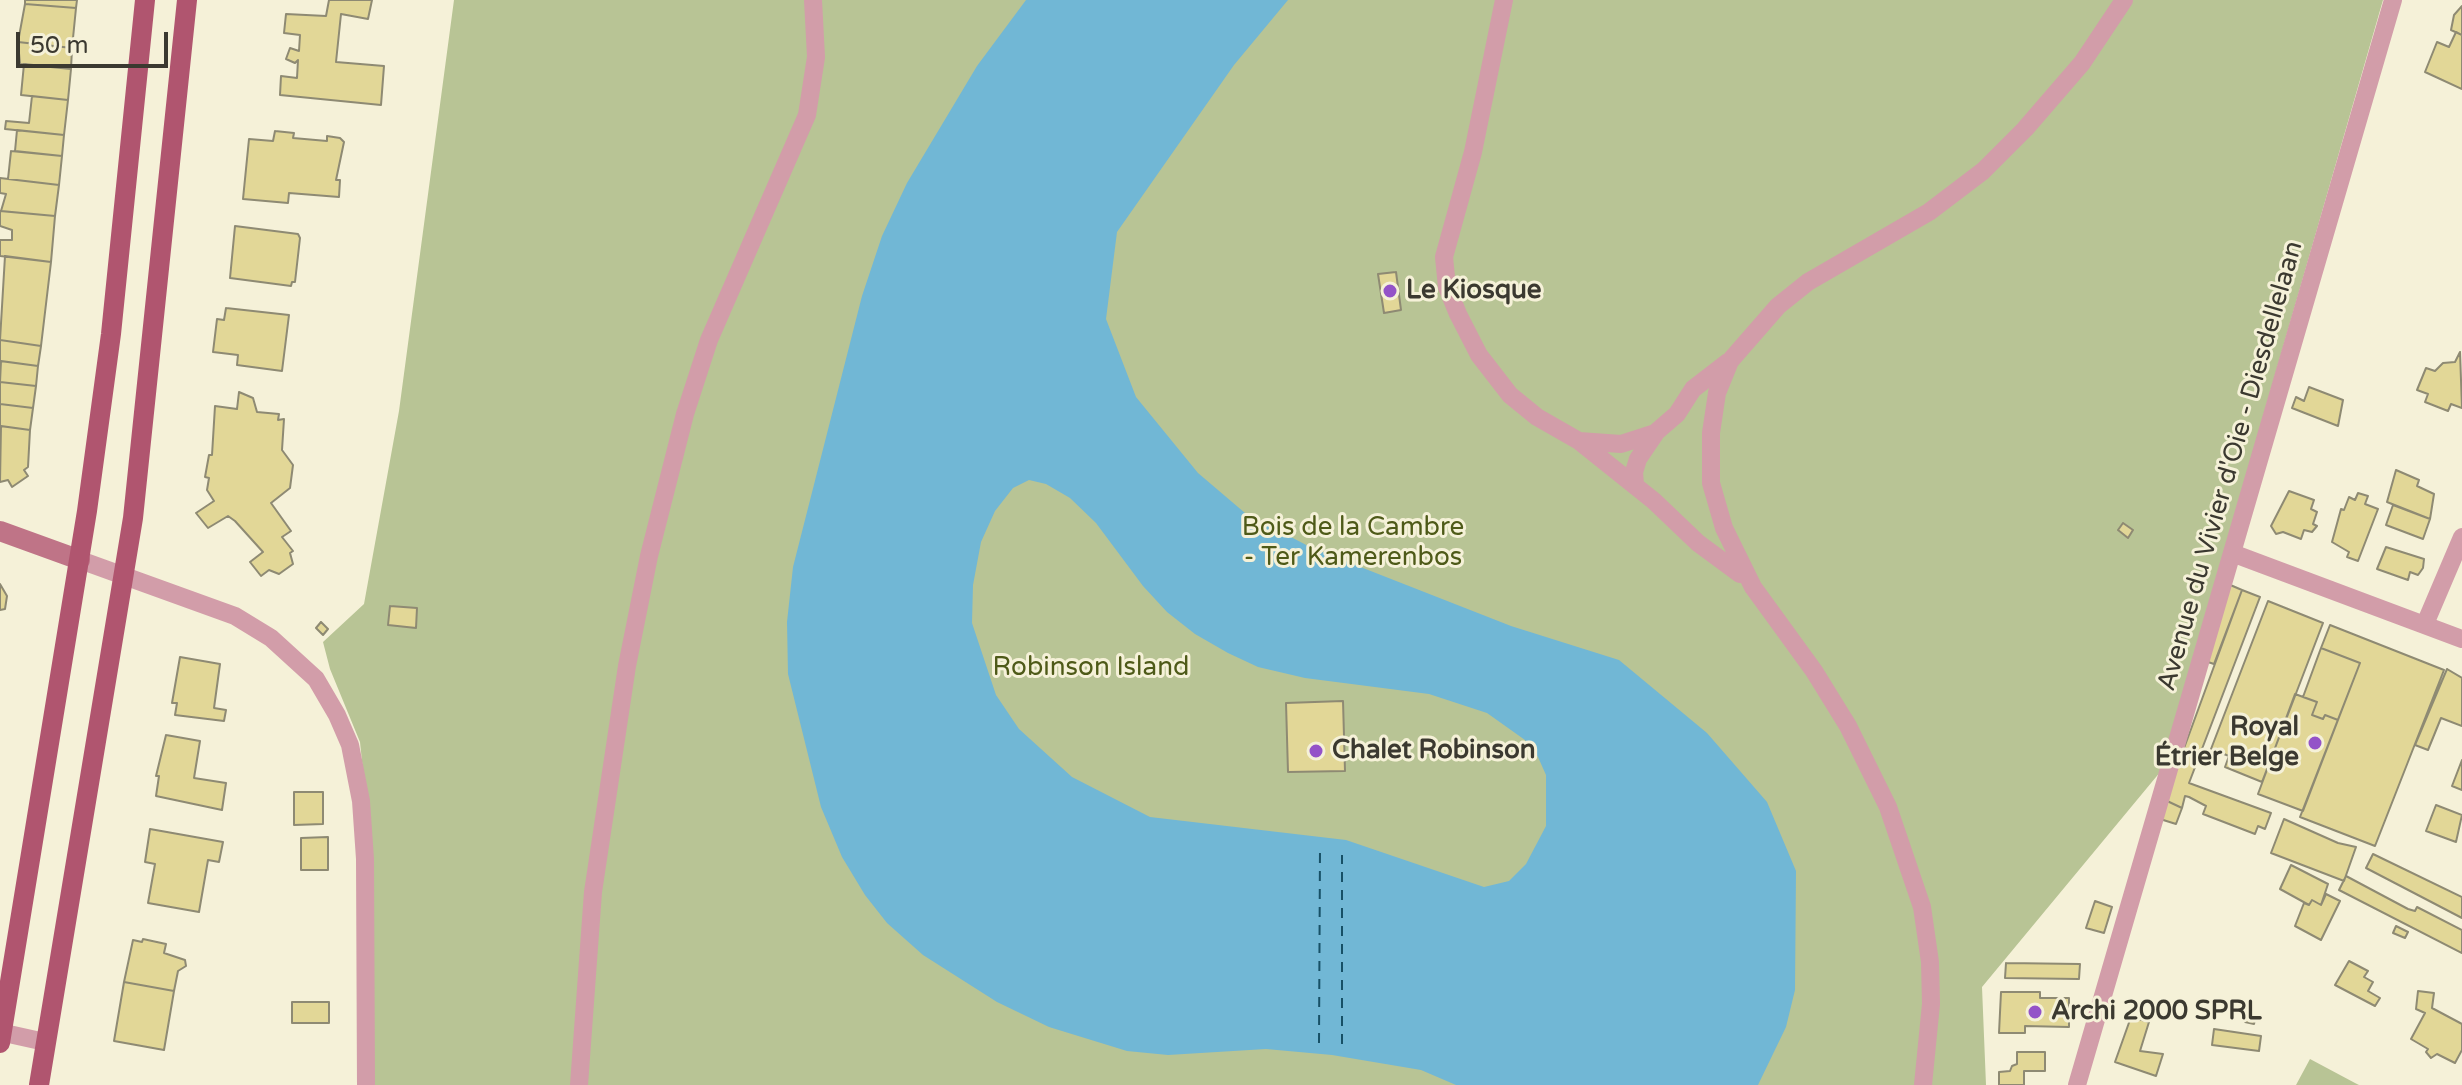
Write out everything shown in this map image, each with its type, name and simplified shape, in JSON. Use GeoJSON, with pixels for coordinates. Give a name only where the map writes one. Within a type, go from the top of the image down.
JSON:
{"type":"FeatureCollection","features":[{"type":"Feature","properties":{"kind":"main road"},"geometry":{"type":"LineString","coordinates":[[1,1036],[80,560],[111,334],[145,0]]}},
{"type":"Feature","properties":{"kind":"main road"},"geometry":{"type":"LineString","coordinates":[[39,1085],[137,482],[187,0]]}},
{"type":"Feature","properties":{"kind":"street"},"geometry":{"type":"LineString","coordinates":[[579,1085],[593,892],[613,746],[646,568],[685,414],[709,340],[807,115],[816,57],[813,0]]}},
{"type":"Feature","properties":{"kind":"street"},"geometry":{"type":"LineString","coordinates":[[1504,0],[1473,152],[1444,257],[1447,287],[1491,374],[1537,417],[1579,441],[1635,485],[1753,587]]}},
{"type":"Feature","properties":{"kind":"street"},"geometry":{"type":"LineString","coordinates":[[1635,485],[1634,472],[1638,459],[1655,433],[1677,414],[1693,389],[1730,361],[1778,306],[1808,282],[1929,212],[1983,171],[2025,129],[2082,63],[2124,0]]}},
{"type":"Feature","properties":{"kind":"street","name":"Avenue du Vivier d'Oie - Diesdellelaan"},"geometry":{"type":"LineString","coordinates":[[2077,1085],[2393,0]]}},
{"type":"Feature","properties":{"kind":"street"},"geometry":{"type":"LineString","coordinates":[[1730,361],[1715,407],[1711,483],[1729,542],[1753,587],[1814,671],[1848,726],[1888,807],[1906,856],[1922,907],[1930,962],[1928,1058],[1923,1085]]}},
{"type":"Feature","properties":{"kind":"street"},"geometry":{"type":"LineString","coordinates":[[1579,441],[1621,444],[1655,433]]}},
{"type":"Feature","properties":{"kind":"street"},"geometry":{"type":"LineString","coordinates":[[0,531],[235,616],[271,638],[316,679],[350,745],[361,801],[365,859],[366,1085]]}},
{"type":"Feature","properties":{"kind":"street"},"geometry":{"type":"LineString","coordinates":[[2425,624],[2462,537]]}},
{"type":"Feature","properties":{"kind":"street"},"geometry":{"type":"LineString","coordinates":[[2232,553],[2462,639]]}},
{"type":"Feature","properties":{"kind":"street"},"geometry":{"type":"LineString","coordinates":[[1,1036],[45,1042]]}},
{"type":"Feature","properties":{"kind":"green space","name":"Bois de la Cambre - Ter Kamerenbos"},"geometry":{"type":"Polygon","coordinates":[[[454,0],[2383,0],[2161,771],[1982,987],[1986,1085],[371,1085],[372,858],[360,742],[330,669],[323,642],[364,604],[399,411],[454,0]]]}},
{"type":"Feature","properties":{"kind":"green space"},"geometry":{"type":"Polygon","coordinates":[[[2310,1059],[2355,1083],[2359,1085],[2296,1085],[2310,1059]]]}},
{"type":"Feature","properties":{"kind":"water"},"geometry":{"type":"Polygon","coordinates":[[[1026,0],[1288,0],[1234,65],[1117,232],[1106,319],[1136,397],[1198,473],[1245,513],[1312,548],[1511,626],[1619,660],[1707,733],[1767,802],[1796,871],[1795,990],[1786,1027],[1758,1085],[1456,1085],[1421,1070],[1332,1055],[1266,1049],[1168,1055],[1127,1051],[1049,1027],[997,1002],[923,955],[887,923],[865,895],[842,857],[821,807],[788,674],[787,622],[793,567],[862,296],[882,236],[907,183],[977,66],[1026,0]],[[1029,480],[1013,488],[995,511],[981,542],[973,585],[972,623],[996,695],[1019,729],[1072,777],[1150,817],[1346,840],[1484,887],[1509,881],[1526,864],[1546,826],[1546,775],[1538,757],[1525,740],[1487,713],[1429,694],[1305,678],[1258,667],[1228,653],[1195,634],[1167,612],[1143,586],[1096,523],[1070,498],[1046,484],[1029,480]]]}},
{"type":"Feature","properties":{"kind":"building"},"geometry":{"type":"Polygon","coordinates":[[[25,0],[77,0],[76,8],[25,4],[25,0]]]}},
{"type":"Feature","properties":{"kind":"building"},"geometry":{"type":"Polygon","coordinates":[[[329,0],[372,0],[368,19],[341,14],[336,62],[384,66],[381,105],[280,95],[281,76],[297,78],[298,60],[295,63],[286,59],[290,48],[299,51],[300,35],[284,33],[286,14],[326,16],[329,0]]]}},
{"type":"Feature","properties":{"kind":"building"},"geometry":{"type":"Polygon","coordinates":[[[25,4],[76,8],[72,48],[18,42],[25,4]]]}},
{"type":"Feature","properties":{"kind":"building"},"geometry":{"type":"Polygon","coordinates":[[[2462,6],[2462,35],[2451,30],[2454,15],[2462,6]]]}},
{"type":"Feature","properties":{"kind":"building"},"geometry":{"type":"Polygon","coordinates":[[[2456,32],[2462,35],[2462,89],[2425,72],[2437,42],[2449,47],[2456,32]]]}},
{"type":"Feature","properties":{"kind":"building"},"geometry":{"type":"Polygon","coordinates":[[[18,42],[72,48],[71,69],[20,64],[18,42]]]}},
{"type":"Feature","properties":{"kind":"building"},"geometry":{"type":"Polygon","coordinates":[[[24,64],[71,69],[68,100],[21,95],[24,64]]]}},
{"type":"Feature","properties":{"kind":"building"},"geometry":{"type":"Polygon","coordinates":[[[32,96],[68,100],[64,135],[5,129],[6,121],[29,123],[32,96]]]}},
{"type":"Feature","properties":{"kind":"building"},"geometry":{"type":"Polygon","coordinates":[[[17,130],[64,135],[62,156],[15,151],[17,130]]]}},
{"type":"Feature","properties":{"kind":"building"},"geometry":{"type":"Polygon","coordinates":[[[275,131],[294,133],[293,138],[327,141],[327,136],[340,138],[344,142],[336,180],[340,180],[339,197],[289,193],[288,203],[243,199],[249,139],[273,141],[275,131]]]}},
{"type":"Feature","properties":{"kind":"building"},"geometry":{"type":"Polygon","coordinates":[[[11,151],[62,156],[59,185],[8,179],[11,151]]]}},
{"type":"Feature","properties":{"kind":"building"},"geometry":{"type":"Polygon","coordinates":[[[0,178],[59,185],[55,216],[1,211],[6,194],[0,193],[0,178]]]}},
{"type":"Feature","properties":{"kind":"building"},"geometry":{"type":"Polygon","coordinates":[[[0,211],[55,216],[51,262],[0,256],[0,240],[12,240],[12,230],[0,226],[0,211]]]}},
{"type":"Feature","properties":{"kind":"building"},"geometry":{"type":"Polygon","coordinates":[[[235,226],[298,234],[295,282],[291,286],[230,278],[235,226]]]}},
{"type":"Feature","properties":{"kind":"building"},"geometry":{"type":"Polygon","coordinates":[[[5,256],[51,262],[41,346],[0,340],[5,256]]]}},
{"type":"Feature","properties":{"kind":"building"},"geometry":{"type":"Polygon","coordinates":[[[1396,272],[1401,310],[1384,313],[1378,274],[1396,272]]]}},
{"type":"Feature","properties":{"kind":"building"},"geometry":{"type":"Polygon","coordinates":[[[226,308],[289,315],[282,371],[237,365],[238,355],[213,352],[217,319],[224,320],[226,308]]]}},
{"type":"Feature","properties":{"kind":"building"},"geometry":{"type":"Polygon","coordinates":[[[0,340],[41,346],[38,366],[0,361],[0,340]]]}},
{"type":"Feature","properties":{"kind":"building"},"geometry":{"type":"Polygon","coordinates":[[[2460,352],[2462,408],[2451,404],[2448,411],[2425,402],[2428,394],[2417,390],[2426,368],[2435,371],[2443,363],[2455,362],[2460,352]]]}},
{"type":"Feature","properties":{"kind":"building"},"geometry":{"type":"Polygon","coordinates":[[[1,361],[38,366],[36,386],[0,382],[1,361]]]}},
{"type":"Feature","properties":{"kind":"building"},"geometry":{"type":"Polygon","coordinates":[[[0,382],[36,386],[33,408],[0,404],[0,382]]]}},
{"type":"Feature","properties":{"kind":"building"},"geometry":{"type":"Polygon","coordinates":[[[2309,387],[2343,400],[2338,426],[2292,408],[2296,397],[2304,401],[2309,387]]]}},
{"type":"Feature","properties":{"kind":"building"},"geometry":{"type":"Polygon","coordinates":[[[239,392],[253,398],[257,412],[279,414],[278,420],[284,419],[282,450],[293,465],[290,488],[271,503],[291,531],[282,537],[293,551],[290,553],[293,564],[279,574],[269,570],[261,576],[250,562],[263,552],[235,521],[228,516],[208,528],[196,513],[214,501],[207,490],[209,478],[205,477],[209,455],[212,455],[215,406],[237,409],[239,392]]]}},
{"type":"Feature","properties":{"kind":"building"},"geometry":{"type":"Polygon","coordinates":[[[0,404],[33,408],[30,430],[0,426],[0,404]]]}},
{"type":"Feature","properties":{"kind":"building"},"geometry":{"type":"Polygon","coordinates":[[[1,426],[30,430],[28,467],[24,470],[28,476],[12,487],[8,480],[0,482],[1,426]]]}},
{"type":"Feature","properties":{"kind":"building"},"geometry":{"type":"Polygon","coordinates":[[[2396,470],[2419,480],[2417,486],[2434,494],[2430,519],[2387,502],[2396,470]]]}},
{"type":"Feature","properties":{"kind":"building"},"geometry":{"type":"Polygon","coordinates":[[[2289,491],[2314,500],[2311,509],[2317,512],[2313,524],[2317,526],[2312,532],[2304,530],[2301,539],[2283,532],[2276,534],[2271,526],[2289,491]]]}},
{"type":"Feature","properties":{"kind":"building"},"geometry":{"type":"Polygon","coordinates":[[[2358,493],[2368,496],[2365,504],[2378,509],[2358,561],[2347,557],[2349,552],[2332,542],[2341,509],[2344,510],[2349,497],[2355,500],[2358,493]]]}},
{"type":"Feature","properties":{"kind":"building"},"geometry":{"type":"Polygon","coordinates":[[[2393,505],[2430,519],[2423,539],[2386,525],[2393,505]]]}},
{"type":"Feature","properties":{"kind":"building"},"geometry":{"type":"Polygon","coordinates":[[[2123,523],[2133,530],[2128,538],[2118,530],[2123,523]]]}},
{"type":"Feature","properties":{"kind":"building"},"geometry":{"type":"Polygon","coordinates":[[[2386,547],[2424,559],[2423,568],[2418,575],[2410,572],[2408,580],[2377,569],[2386,547]]]}},
{"type":"Feature","properties":{"kind":"building"},"geometry":{"type":"Polygon","coordinates":[[[0,584],[7,596],[5,609],[0,610],[0,584]]]}},
{"type":"Feature","properties":{"kind":"building"},"geometry":{"type":"Polygon","coordinates":[[[2228,584],[2242,590],[2214,664],[2205,661],[2228,584]]]}},
{"type":"Feature","properties":{"kind":"building"},"geometry":{"type":"Polygon","coordinates":[[[2242,590],[2260,597],[2189,783],[2271,813],[2265,829],[2258,826],[2255,834],[2203,814],[2206,806],[2189,797],[2185,796],[2182,808],[2165,800],[2242,590]]]}},
{"type":"Feature","properties":{"kind":"building"},"geometry":{"type":"Polygon","coordinates":[[[2268,601],[2323,623],[2262,782],[2225,767],[2229,756],[2211,749],[2268,601]]]}},
{"type":"Feature","properties":{"kind":"building"},"geometry":{"type":"Polygon","coordinates":[[[390,606],[417,608],[416,628],[388,625],[390,606]]]}},
{"type":"Feature","properties":{"kind":"building"},"geometry":{"type":"Polygon","coordinates":[[[321,622],[328,629],[323,635],[316,628],[321,622]]]}},
{"type":"Feature","properties":{"kind":"building"},"geometry":{"type":"Polygon","coordinates":[[[2330,625],[2444,670],[2375,846],[2300,817],[2360,663],[2321,648],[2330,625]]]}},
{"type":"Feature","properties":{"kind":"building"},"geometry":{"type":"Polygon","coordinates":[[[2321,648],[2360,663],[2338,720],[2325,715],[2323,719],[2312,715],[2317,702],[2303,697],[2321,648]]]}},
{"type":"Feature","properties":{"kind":"building"},"geometry":{"type":"Polygon","coordinates":[[[180,657],[220,664],[214,708],[226,710],[224,721],[175,715],[177,703],[172,703],[180,657]]]}},
{"type":"Feature","properties":{"kind":"building"},"geometry":{"type":"Polygon","coordinates":[[[2447,669],[2462,678],[2462,726],[2441,718],[2428,750],[2415,745],[2447,669]]]}},
{"type":"Feature","properties":{"kind":"building"},"geometry":{"type":"Polygon","coordinates":[[[2295,694],[2317,702],[2312,715],[2323,719],[2325,715],[2338,720],[2303,811],[2258,794],[2295,694]]]}},
{"type":"Feature","properties":{"kind":"building","name":"Chalet Robinson"},"geometry":{"type":"Polygon","coordinates":[[[1343,701],[1345,771],[1288,772],[1286,703],[1343,701]]]}},
{"type":"Feature","properties":{"kind":"building"},"geometry":{"type":"Polygon","coordinates":[[[166,735],[200,741],[194,778],[226,783],[222,810],[156,796],[159,776],[156,776],[166,735]]]}},
{"type":"Feature","properties":{"kind":"building"},"geometry":{"type":"Polygon","coordinates":[[[2462,760],[2462,790],[2452,786],[2462,760]]]}},
{"type":"Feature","properties":{"kind":"building"},"geometry":{"type":"Polygon","coordinates":[[[294,792],[323,792],[323,824],[294,825],[294,792]]]}},
{"type":"Feature","properties":{"kind":"building"},"geometry":{"type":"Polygon","coordinates":[[[2165,800],[2182,808],[2176,824],[2160,819],[2165,800]]]}},
{"type":"Feature","properties":{"kind":"building"},"geometry":{"type":"Polygon","coordinates":[[[2436,805],[2462,815],[2456,842],[2426,831],[2436,805]]]}},
{"type":"Feature","properties":{"kind":"building"},"geometry":{"type":"Polygon","coordinates":[[[2284,819],[2338,843],[2356,847],[2344,881],[2271,853],[2284,819]]]}},
{"type":"Feature","properties":{"kind":"building"},"geometry":{"type":"Polygon","coordinates":[[[150,829],[223,842],[219,862],[208,860],[199,912],[148,903],[155,864],[145,862],[150,829]]]}},
{"type":"Feature","properties":{"kind":"building"},"geometry":{"type":"Polygon","coordinates":[[[328,837],[328,870],[301,870],[301,838],[328,837]]]}},
{"type":"Feature","properties":{"kind":"building"},"geometry":{"type":"Polygon","coordinates":[[[2373,854],[2462,897],[2462,918],[2366,868],[2373,854]]]}},
{"type":"Feature","properties":{"kind":"building"},"geometry":{"type":"Polygon","coordinates":[[[2291,865],[2328,884],[2321,905],[2312,900],[2309,905],[2280,889],[2291,865]]]}},
{"type":"Feature","properties":{"kind":"building"},"geometry":{"type":"Polygon","coordinates":[[[2346,876],[2408,909],[2415,911],[2417,907],[2462,930],[2462,953],[2339,890],[2346,876]]]}},
{"type":"Feature","properties":{"kind":"building"},"geometry":{"type":"Polygon","coordinates":[[[2326,894],[2340,901],[2321,940],[2295,926],[2304,903],[2309,905],[2312,900],[2321,905],[2326,894]]]}},
{"type":"Feature","properties":{"kind":"building"},"geometry":{"type":"Polygon","coordinates":[[[2095,901],[2112,907],[2104,933],[2086,928],[2095,901]]]}},
{"type":"Feature","properties":{"kind":"building"},"geometry":{"type":"Polygon","coordinates":[[[2396,926],[2408,932],[2405,938],[2393,933],[2396,926]]]}},
{"type":"Feature","properties":{"kind":"building"},"geometry":{"type":"Polygon","coordinates":[[[143,939],[166,944],[164,953],[185,960],[186,966],[178,971],[174,991],[124,982],[133,940],[142,942],[143,939]]]}},
{"type":"Feature","properties":{"kind":"building"},"geometry":{"type":"Polygon","coordinates":[[[2349,961],[2368,971],[2364,977],[2373,982],[2368,991],[2380,998],[2375,1006],[2335,985],[2349,961]]]}},
{"type":"Feature","properties":{"kind":"building"},"geometry":{"type":"Polygon","coordinates":[[[2006,963],[2080,964],[2079,979],[2005,978],[2006,963]]]}},
{"type":"Feature","properties":{"kind":"building"},"geometry":{"type":"Polygon","coordinates":[[[124,982],[174,991],[164,1050],[114,1041],[124,982]]]}},
{"type":"Feature","properties":{"kind":"building"},"geometry":{"type":"Polygon","coordinates":[[[2418,991],[2434,993],[2432,1008],[2462,1024],[2462,1050],[2455,1063],[2437,1054],[2431,1058],[2426,1052],[2428,1049],[2411,1039],[2425,1013],[2416,1009],[2418,991]]]}},
{"type":"Feature","properties":{"kind":"building","name":"Archi 2000 SPRL"},"geometry":{"type":"Polygon","coordinates":[[[2001,992],[2040,992],[2040,998],[2069,998],[2069,1027],[2025,1026],[2025,1033],[1999,1033],[2001,992]]]}},
{"type":"Feature","properties":{"kind":"building"},"geometry":{"type":"Polygon","coordinates":[[[292,1002],[329,1002],[329,1023],[292,1023],[292,1002]]]}},
{"type":"Feature","properties":{"kind":"building"},"geometry":{"type":"Polygon","coordinates":[[[2248,1013],[2256,1015],[2254,1024],[2245,1022],[2248,1013]]]}},
{"type":"Feature","properties":{"kind":"building"},"geometry":{"type":"Polygon","coordinates":[[[2131,1017],[2149,1022],[2140,1051],[2163,1054],[2156,1076],[2115,1062],[2131,1017]]]}},
{"type":"Feature","properties":{"kind":"building"},"geometry":{"type":"Polygon","coordinates":[[[2214,1029],[2261,1036],[2259,1051],[2212,1045],[2214,1029]]]}},
{"type":"Feature","properties":{"kind":"building"},"geometry":{"type":"Polygon","coordinates":[[[2017,1052],[2045,1052],[2045,1071],[2024,1071],[2024,1085],[1999,1085],[1999,1072],[2010,1071],[2017,1064],[2017,1052]]]}},
{"type":"Feature","properties":{"kind":"ferry route"},"geometry":{"type":"LineString","coordinates":[[1319,1043],[1320,849]]}},
{"type":"Feature","properties":{"kind":"ferry route"},"geometry":{"type":"LineString","coordinates":[[1342,855],[1342,1044]]}},
{"type":"Feature","properties":{"kind":"place","name":"Le Kiosque"},"geometry":{"type":"Point","coordinates":[1390,291]}},
{"type":"Feature","properties":{"kind":"place","name":"Royal Étrier Belge"},"geometry":{"type":"Point","coordinates":[2315,743]}},
{"type":"Feature","properties":{"kind":"place","name":"Chalet Robinson"},"geometry":{"type":"Point","coordinates":[1316,751]}},
{"type":"Feature","properties":{"kind":"place","name":"Archi 2000 SPRL"},"geometry":{"type":"Point","coordinates":[2035,1012]}},
{"type":"Feature","properties":{"kind":"park label","name":"Robinson Island"},"geometry":{"type":"Point","coordinates":[1091,668]}}]}
